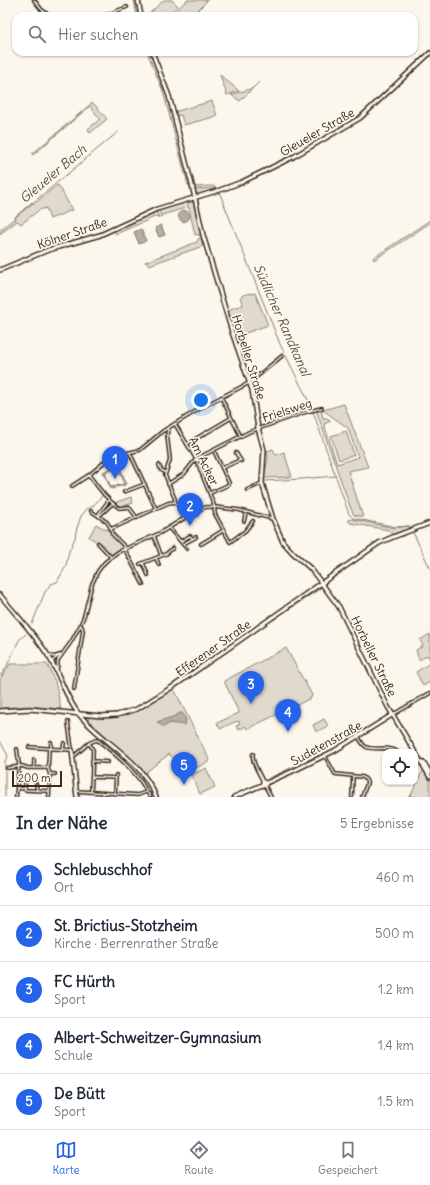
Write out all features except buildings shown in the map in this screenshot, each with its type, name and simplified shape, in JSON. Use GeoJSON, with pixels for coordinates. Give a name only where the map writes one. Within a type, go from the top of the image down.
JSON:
{"type":"FeatureCollection","features":[{"type":"Feature","properties":{"kind":"street"},"geometry":{"type":"LineString","coordinates":[[34,0],[40,10],[43,12]]}},
{"type":"Feature","properties":{"kind":"street"},"geometry":{"type":"LineString","coordinates":[[138,0],[140,12]]}},
{"type":"Feature","properties":{"kind":"street"},"geometry":{"type":"LineString","coordinates":[[114,12],[127,7]]}},
{"type":"Feature","properties":{"kind":"street","name":"Gleueler Straße"},"geometry":{"type":"LineString","coordinates":[[195,198],[242,182],[300,154],[360,118],[430,52]]}},
{"type":"Feature","properties":{"kind":"street","name":"Horbeller Straße"},"geometry":{"type":"LineString","coordinates":[[154,56],[166,89],[193,187],[202,235],[232,332],[250,382],[258,428],[265,454],[262,483],[273,519],[279,535],[286,546],[312,569],[342,612],[392,715],[413,749]]}},
{"type":"Feature","properties":{"kind":"street","name":"Kölner Straße"},"geometry":{"type":"LineString","coordinates":[[0,270],[48,250],[100,235],[150,211],[195,198]]}},
{"type":"Feature","properties":{"kind":"street"},"geometry":{"type":"LineString","coordinates":[[72,486],[108,459],[118,455],[138,451],[163,431],[250,382],[282,356]]}},
{"type":"Feature","properties":{"kind":"street"},"geometry":{"type":"LineString","coordinates":[[221,397],[241,437]]}},
{"type":"Feature","properties":{"kind":"street","name":"Frielsweg"},"geometry":{"type":"LineString","coordinates":[[196,460],[258,428],[322,408]]}},
{"type":"Feature","properties":{"kind":"street"},"geometry":{"type":"LineString","coordinates":[[187,444],[231,418]]}},
{"type":"Feature","properties":{"kind":"street","name":"Am Acker"},"geometry":{"type":"LineString","coordinates":[[175,424],[196,460],[210,493],[215,514],[230,542],[245,531],[253,522]]}},
{"type":"Feature","properties":{"kind":"street"},"geometry":{"type":"LineString","coordinates":[[168,428],[167,435],[170,460],[165,472],[166,478],[175,502],[189,516]]}},
{"type":"Feature","properties":{"kind":"street"},"geometry":{"type":"LineString","coordinates":[[163,431],[167,435]]}},
{"type":"Feature","properties":{"kind":"street"},"geometry":{"type":"LineString","coordinates":[[210,493],[228,484],[229,482],[214,451]]}},
{"type":"Feature","properties":{"kind":"street"},"geometry":{"type":"LineString","coordinates":[[130,453],[156,509]]}},
{"type":"Feature","properties":{"kind":"street"},"geometry":{"type":"LineString","coordinates":[[222,468],[240,460],[236,453]]}},
{"type":"Feature","properties":{"kind":"street"},"geometry":{"type":"LineString","coordinates":[[168,484],[184,474],[196,460]]}},
{"type":"Feature","properties":{"kind":"street"},"geometry":{"type":"LineString","coordinates":[[159,465],[161,470],[165,472]]}},
{"type":"Feature","properties":{"kind":"street"},"geometry":{"type":"LineString","coordinates":[[89,474],[101,492],[112,503],[119,508],[129,507],[137,518]]}},
{"type":"Feature","properties":{"kind":"street"},"geometry":{"type":"LineString","coordinates":[[247,490],[262,483]]}},
{"type":"Feature","properties":{"kind":"street"},"geometry":{"type":"LineString","coordinates":[[124,492],[144,484]]}},
{"type":"Feature","properties":{"kind":"street"},"geometry":{"type":"LineString","coordinates":[[98,515],[109,500]]}},
{"type":"Feature","properties":{"kind":"street"},"geometry":{"type":"LineString","coordinates":[[111,529],[175,502]]}},
{"type":"Feature","properties":{"kind":"street"},"geometry":{"type":"LineString","coordinates":[[98,515],[112,503]]}},
{"type":"Feature","properties":{"kind":"street"},"geometry":{"type":"LineString","coordinates":[[58,674],[57,661],[71,642],[80,626],[94,579],[100,568],[111,557],[125,548],[169,528],[201,509],[214,507],[246,512],[273,519]]}},
{"type":"Feature","properties":{"kind":"street"},"geometry":{"type":"LineString","coordinates":[[91,511],[107,522],[112,534],[125,548],[143,584]]}},
{"type":"Feature","properties":{"kind":"street"},"geometry":{"type":"LineString","coordinates":[[244,521],[246,512]]}},
{"type":"Feature","properties":{"kind":"street","name":"Efferener Straße"},"geometry":{"type":"LineString","coordinates":[[0,711],[30,709],[101,716],[130,712],[174,686],[379,543],[430,523]]}},
{"type":"Feature","properties":{"kind":"street"},"geometry":{"type":"LineString","coordinates":[[169,528],[187,549]]}},
{"type":"Feature","properties":{"kind":"street"},"geometry":{"type":"LineString","coordinates":[[201,544],[224,530]]}},
{"type":"Feature","properties":{"kind":"street"},"geometry":{"type":"LineString","coordinates":[[154,536],[161,556]]}},
{"type":"Feature","properties":{"kind":"street"},"geometry":{"type":"LineString","coordinates":[[181,541],[190,536],[192,538],[196,537]]}},
{"type":"Feature","properties":{"kind":"street"},"geometry":{"type":"LineString","coordinates":[[183,544],[192,538]]}},
{"type":"Feature","properties":{"kind":"street"},"geometry":{"type":"LineString","coordinates":[[98,542],[111,557]]}},
{"type":"Feature","properties":{"kind":"street"},"geometry":{"type":"LineString","coordinates":[[140,564],[161,556],[173,548]]}},
{"type":"Feature","properties":{"kind":"street"},"geometry":{"type":"LineString","coordinates":[[156,558],[159,566]]}},
{"type":"Feature","properties":{"kind":"street"},"geometry":{"type":"LineString","coordinates":[[143,563],[148,575]]}},
{"type":"Feature","properties":{"kind":"street"},"geometry":{"type":"LineString","coordinates":[[0,595],[48,655],[64,690],[79,714],[87,723],[135,764],[147,779],[156,797]]}},
{"type":"Feature","properties":{"kind":"street"},"geometry":{"type":"LineString","coordinates":[[74,689],[83,631],[82,627],[80,626]]}},
{"type":"Feature","properties":{"kind":"street"},"geometry":{"type":"LineString","coordinates":[[48,655],[54,657],[62,654]]}},
{"type":"Feature","properties":{"kind":"street"},"geometry":{"type":"LineString","coordinates":[[52,662],[62,654]]}},
{"type":"Feature","properties":{"kind":"street"},"geometry":{"type":"LineString","coordinates":[[392,715],[430,693]]}},
{"type":"Feature","properties":{"kind":"street"},"geometry":{"type":"LineString","coordinates":[[69,713],[73,706]]}},
{"type":"Feature","properties":{"kind":"street"},"geometry":{"type":"LineString","coordinates":[[87,723],[87,718],[90,715]]}},
{"type":"Feature","properties":{"kind":"street","name":"Sudetenstraße"},"geometry":{"type":"LineString","coordinates":[[234,797],[325,756],[392,715]]}},
{"type":"Feature","properties":{"kind":"street"},"geometry":{"type":"LineString","coordinates":[[68,722],[77,797]]}},
{"type":"Feature","properties":{"kind":"street"},"geometry":{"type":"LineString","coordinates":[[358,736],[367,747],[393,749]]}},
{"type":"Feature","properties":{"kind":"street"},"geometry":{"type":"LineString","coordinates":[[73,757],[89,744],[96,740],[99,741],[120,759],[137,777],[150,797]]}},
{"type":"Feature","properties":{"kind":"street"},"geometry":{"type":"LineString","coordinates":[[49,797],[50,774],[48,768],[51,742]]}},
{"type":"Feature","properties":{"kind":"street"},"geometry":{"type":"LineString","coordinates":[[63,750],[64,743]]}},
{"type":"Feature","properties":{"kind":"street"},"geometry":{"type":"LineString","coordinates":[[89,744],[93,750],[91,792]]}},
{"type":"Feature","properties":{"kind":"street"},"geometry":{"type":"LineString","coordinates":[[29,747],[72,750]]}},
{"type":"Feature","properties":{"kind":"street"},"geometry":{"type":"LineString","coordinates":[[16,797],[18,749]]}},
{"type":"Feature","properties":{"kind":"street"},"geometry":{"type":"LineString","coordinates":[[253,754],[253,761],[271,797]]}},
{"type":"Feature","properties":{"kind":"street","name":"Horbeller Straße"},"geometry":{"type":"LineString","coordinates":[[418,755],[430,773]]}},
{"type":"Feature","properties":{"kind":"street"},"geometry":{"type":"LineString","coordinates":[[325,756],[335,774],[362,777],[366,780],[367,783],[362,797]]}},
{"type":"Feature","properties":{"kind":"street","name":"Horbeller Straße"},"geometry":{"type":"LineString","coordinates":[[418,757],[430,778]]}},
{"type":"Feature","properties":{"kind":"street"},"geometry":{"type":"LineString","coordinates":[[34,760],[34,768]]}},
{"type":"Feature","properties":{"kind":"street"},"geometry":{"type":"LineString","coordinates":[[92,761],[108,762]]}},
{"type":"Feature","properties":{"kind":"street"},"geometry":{"type":"LineString","coordinates":[[7,768],[27,766],[28,768],[48,768]]}},
{"type":"Feature","properties":{"kind":"street"},"geometry":{"type":"LineString","coordinates":[[50,774],[55,774]]}},
{"type":"Feature","properties":{"kind":"street"},"geometry":{"type":"LineString","coordinates":[[116,775],[117,797]]}},
{"type":"Feature","properties":{"kind":"street"},"geometry":{"type":"LineString","coordinates":[[92,776],[116,778]]}},
{"type":"Feature","properties":{"kind":"street"},"geometry":{"type":"LineString","coordinates":[[352,797],[353,776]]}},
{"type":"Feature","properties":{"kind":"street"},"geometry":{"type":"LineString","coordinates":[[25,783],[25,789]]}},
{"type":"Feature","properties":{"kind":"street"},"geometry":{"type":"LineString","coordinates":[[36,784],[37,790]]}},
{"type":"Feature","properties":{"kind":"street"},"geometry":{"type":"LineString","coordinates":[[17,788],[49,791]]}},
{"type":"Feature","properties":{"kind":"street"},"geometry":{"type":"LineString","coordinates":[[76,791],[130,796],[139,795],[146,792]]}},
{"type":"Feature","properties":{"kind":"shaded area"},"geometry":{"type":"Polygon","coordinates":[[[164,0],[172,0],[178,6],[171,12],[151,12],[164,0]]]}},
{"type":"Feature","properties":{"kind":"shaded area"},"geometry":{"type":"Polygon","coordinates":[[[187,0],[208,0],[196,12],[174,12],[187,0]]]}},
{"type":"Feature","properties":{"kind":"shaded area"},"geometry":{"type":"Polygon","coordinates":[[[220,75],[239,91],[227,95],[220,75]]]}},
{"type":"Feature","properties":{"kind":"shaded area"},"geometry":{"type":"Polygon","coordinates":[[[253,88],[240,101],[231,95],[253,88]]]}},
{"type":"Feature","properties":{"kind":"shaded area"},"geometry":{"type":"Polygon","coordinates":[[[212,101],[217,116],[184,125],[181,115],[176,116],[174,112],[212,101]]]}},
{"type":"Feature","properties":{"kind":"shaded area"},"geometry":{"type":"Polygon","coordinates":[[[92,103],[107,119],[90,133],[88,129],[100,119],[90,106],[33,155],[32,154],[92,103]]]}},
{"type":"Feature","properties":{"kind":"shaded area"},"geometry":{"type":"Polygon","coordinates":[[[57,185],[59,186],[72,210],[50,219],[46,208],[39,210],[21,224],[17,221],[0,234],[0,232],[16,219],[15,217],[32,202],[34,204],[57,185]]]}},
{"type":"Feature","properties":{"kind":"shaded area"},"geometry":{"type":"Polygon","coordinates":[[[214,188],[216,191],[199,195],[196,193],[195,189],[214,188]]]}},
{"type":"Feature","properties":{"kind":"shaded area"},"geometry":{"type":"Polygon","coordinates":[[[192,202],[194,204],[201,234],[199,236],[198,234],[195,235],[188,208],[187,203],[192,202]]]}},
{"type":"Feature","properties":{"kind":"shaded area"},"geometry":{"type":"Polygon","coordinates":[[[184,203],[185,208],[162,215],[161,217],[159,210],[184,203]]]}},
{"type":"Feature","properties":{"kind":"shaded area"},"geometry":{"type":"Polygon","coordinates":[[[184,210],[188,212],[190,216],[188,220],[184,222],[180,220],[178,216],[180,212],[184,210]]]}},
{"type":"Feature","properties":{"kind":"shaded area"},"geometry":{"type":"Polygon","coordinates":[[[155,211],[157,212],[159,218],[157,216],[116,234],[114,231],[155,211]]]}},
{"type":"Feature","properties":{"kind":"shaded area"},"geometry":{"type":"Polygon","coordinates":[[[430,220],[430,223],[374,260],[373,258],[430,220]]]}},
{"type":"Feature","properties":{"kind":"shaded area"},"geometry":{"type":"Polygon","coordinates":[[[161,225],[165,235],[159,237],[155,228],[161,225]]]}},
{"type":"Feature","properties":{"kind":"shaded area"},"geometry":{"type":"Polygon","coordinates":[[[141,229],[146,241],[139,244],[134,232],[141,229]]]}},
{"type":"Feature","properties":{"kind":"shaded area"},"geometry":{"type":"Polygon","coordinates":[[[199,238],[201,238],[203,246],[149,265],[145,262],[197,242],[199,238]]]}},
{"type":"Feature","properties":{"kind":"shaded area"},"geometry":{"type":"Polygon","coordinates":[[[255,293],[268,325],[235,337],[228,312],[232,308],[243,305],[240,298],[243,295],[255,293]]]}},
{"type":"Feature","properties":{"kind":"shaded area"},"geometry":{"type":"Polygon","coordinates":[[[344,404],[368,467],[348,471],[363,517],[354,515],[351,509],[317,413],[318,410],[321,409],[323,418],[327,418],[331,421],[324,424],[337,464],[358,457],[348,428],[323,410],[344,404]]]}},
{"type":"Feature","properties":{"kind":"shaded area"},"geometry":{"type":"Polygon","coordinates":[[[346,431],[354,455],[339,460],[331,436],[346,431]]]}},
{"type":"Feature","properties":{"kind":"shaded area"},"geometry":{"type":"Polygon","coordinates":[[[273,449],[276,455],[284,452],[292,477],[264,478],[268,458],[267,451],[273,449]]]}},
{"type":"Feature","properties":{"kind":"shaded area"},"geometry":{"type":"Polygon","coordinates":[[[118,465],[126,483],[125,485],[116,486],[123,484],[124,482],[118,469],[116,468],[105,473],[111,487],[115,486],[115,488],[111,489],[103,472],[118,465]]]}},
{"type":"Feature","properties":{"kind":"shaded area"},"geometry":{"type":"Polygon","coordinates":[[[131,497],[133,503],[121,507],[114,503],[131,497]]]}},
{"type":"Feature","properties":{"kind":"shaded area"},"geometry":{"type":"Polygon","coordinates":[[[352,519],[394,528],[408,526],[410,528],[393,534],[388,530],[350,523],[348,520],[352,519]]]}},
{"type":"Feature","properties":{"kind":"shaded area"},"geometry":{"type":"Polygon","coordinates":[[[96,524],[109,530],[122,547],[111,555],[99,543],[89,537],[96,524]]]}},
{"type":"Feature","properties":{"kind":"shaded area"},"geometry":{"type":"Polygon","coordinates":[[[320,587],[321,588],[273,620],[289,607],[320,587]]]}},
{"type":"Feature","properties":{"kind":"shaded area"},"geometry":{"type":"Polygon","coordinates":[[[430,634],[430,660],[428,655],[419,660],[416,650],[423,646],[420,640],[430,634]]]}},
{"type":"Feature","properties":{"kind":"shaded area"},"geometry":{"type":"Polygon","coordinates":[[[286,648],[312,695],[311,698],[247,729],[245,726],[238,730],[236,726],[239,725],[239,721],[220,729],[217,723],[239,713],[224,681],[286,648]]]}},
{"type":"Feature","properties":{"kind":"shaded area"},"geometry":{"type":"Polygon","coordinates":[[[430,663],[430,682],[423,686],[416,672],[430,663]]]}},
{"type":"Feature","properties":{"kind":"shaded area"},"geometry":{"type":"Polygon","coordinates":[[[10,664],[47,664],[55,681],[61,709],[28,706],[0,708],[0,679],[10,664]]]}},
{"type":"Feature","properties":{"kind":"shaded area"},"geometry":{"type":"Polygon","coordinates":[[[174,689],[210,761],[184,774],[178,763],[169,754],[145,773],[129,756],[97,731],[88,721],[89,717],[114,717],[122,715],[145,705],[174,689]]]}},
{"type":"Feature","properties":{"kind":"shaded area"},"geometry":{"type":"Polygon","coordinates":[[[182,713],[186,719],[184,725],[170,723],[164,727],[157,722],[175,716],[182,713]]]}},
{"type":"Feature","properties":{"kind":"shaded area"},"geometry":{"type":"Polygon","coordinates":[[[324,719],[328,726],[316,732],[313,725],[324,719]]]}},
{"type":"Feature","properties":{"kind":"shaded area"},"geometry":{"type":"Polygon","coordinates":[[[318,755],[320,758],[268,780],[269,778],[318,755]]]}},
{"type":"Feature","properties":{"kind":"shaded area"},"geometry":{"type":"Polygon","coordinates":[[[206,768],[215,787],[200,794],[191,775],[206,768]]]}},
{"type":"Feature","properties":{"kind":"shaded area"},"geometry":{"type":"Polygon","coordinates":[[[423,770],[430,780],[430,797],[408,797],[411,795],[416,785],[418,785],[418,780],[423,770]]]}},
{"type":"Feature","properties":{"kind":"waterway","name":"Südlicher Randkanal"},"geometry":{"type":"LineString","coordinates":[[134,0],[136,12]]}},
{"type":"Feature","properties":{"kind":"waterway","name":"Südlicher Randkanal"},"geometry":{"type":"LineString","coordinates":[[149,56],[163,91],[188,185],[191,187],[213,186],[218,189],[280,344],[311,406],[349,514],[353,518],[396,527],[410,526],[430,568]]}},
{"type":"Feature","properties":{"kind":"waterway","name":"Gleueler Bach"},"geometry":{"type":"LineString","coordinates":[[0,230],[118,132]]}},
{"type":"Feature","properties":{"kind":"waterway"},"geometry":{"type":"LineString","coordinates":[[264,481],[335,476]]}},
{"type":"Feature","properties":{"kind":"waterway"},"geometry":{"type":"LineString","coordinates":[[32,624],[45,592],[51,584],[57,582],[66,566],[69,551],[75,538],[81,516],[103,495]]}},
{"type":"Feature","properties":{"kind":"waterway"},"geometry":{"type":"LineString","coordinates":[[0,676],[6,668],[19,640],[26,634]]}},
{"type":"Feature","properties":{"kind":"waterway"},"geometry":{"type":"LineString","coordinates":[[0,741],[8,756],[5,761],[5,797]]}},
{"type":"Feature","properties":{"kind":"place","name":"Schlebuschhof"},"geometry":{"type":"Point","coordinates":[115,479]}},
{"type":"Feature","properties":{"kind":"place","name":"St. Brictius-Stotzheim"},"geometry":{"type":"Point","coordinates":[190,526]}},
{"type":"Feature","properties":{"kind":"place","name":"FC Hürth"},"geometry":{"type":"Point","coordinates":[251,704]}},
{"type":"Feature","properties":{"kind":"place","name":"Albert-Schweitzer-Gymnasium"},"geometry":{"type":"Point","coordinates":[288,732]}},
{"type":"Feature","properties":{"kind":"place","name":"De Bütt"},"geometry":{"type":"Point","coordinates":[184,785]}}]}
